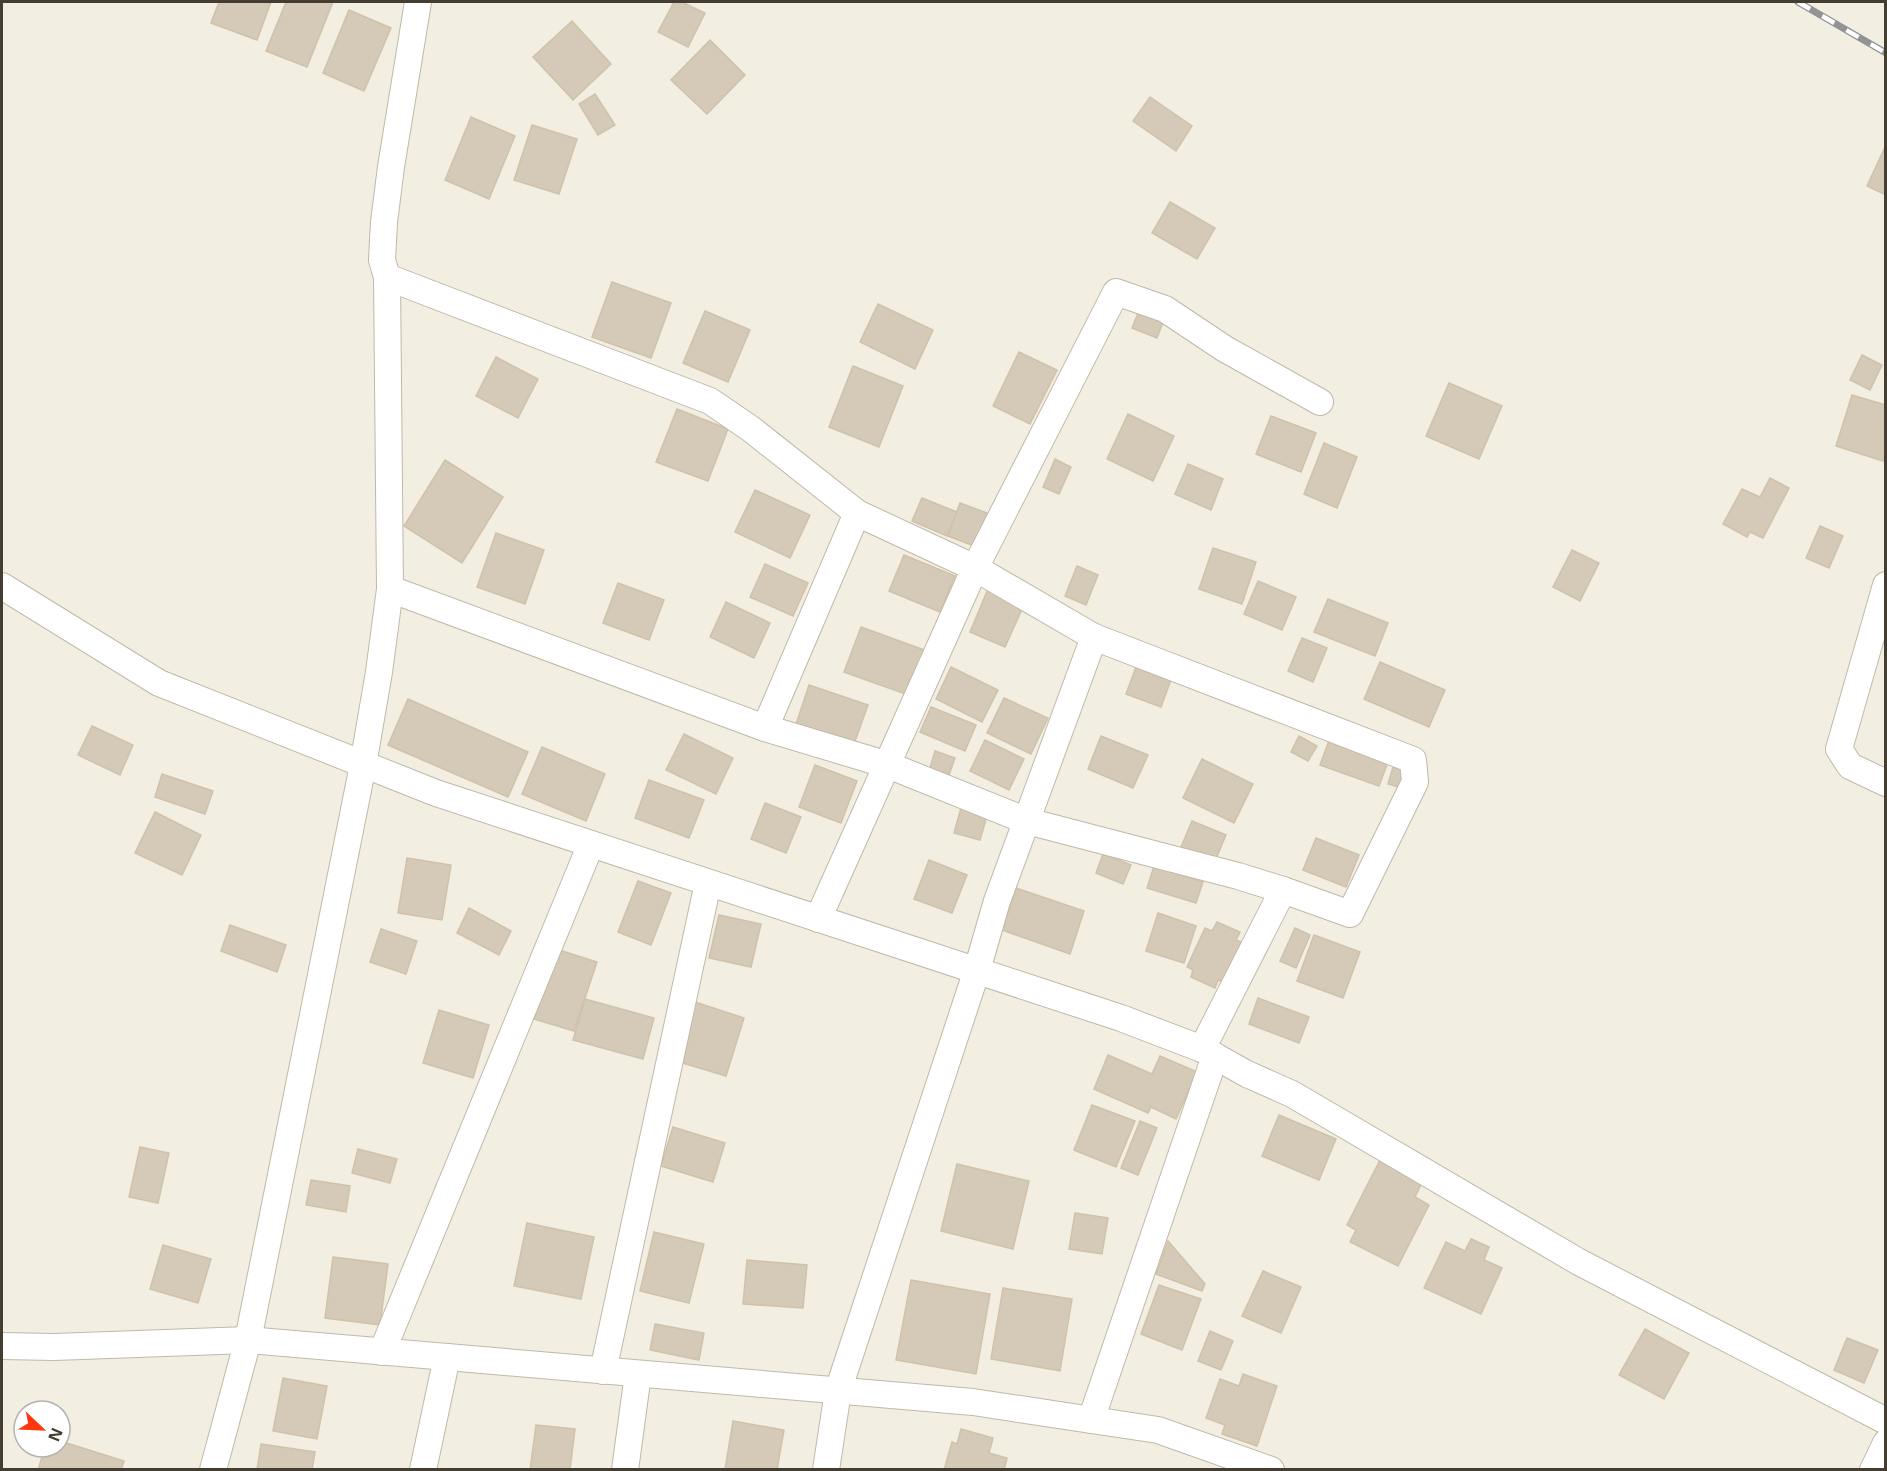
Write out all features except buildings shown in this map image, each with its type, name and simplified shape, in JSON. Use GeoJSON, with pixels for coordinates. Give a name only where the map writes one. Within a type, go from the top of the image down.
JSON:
{"type":"FeatureCollection","features":[{"type":"Feature","properties":{"kind":"street"},"geometry":{"type":"LineString","coordinates":[[213,1470],[248,1340],[363,765],[379,672],[390,589],[387,277],[382,260],[384,222],[418,2]]}},
{"type":"Feature","properties":{"kind":"street"},"geometry":{"type":"LineString","coordinates":[[387,277],[710,401],[751,429],[857,513],[975,568],[1094,637],[1413,760],[1415,782],[1350,914],[1238,876],[1027,821],[888,765],[765,728],[390,589]]}},
{"type":"Feature","properties":{"kind":"street"},"geometry":{"type":"LineString","coordinates":[[818,919],[975,568],[1116,292],[1165,309],[1225,349],[1320,402]]}},
{"type":"Feature","properties":{"kind":"street"},"geometry":{"type":"LineString","coordinates":[[765,728],[857,513]]}},
{"type":"Feature","properties":{"kind":"street"},"geometry":{"type":"LineString","coordinates":[[1886,585],[1839,749],[1850,766],[1886,783]]}},
{"type":"Feature","properties":{"kind":"street"},"geometry":{"type":"LineString","coordinates":[[2,586],[159,683],[436,794],[1121,1018],[1208,1053],[1292,1094],[1579,1262],[1886,1421]]}},
{"type":"Feature","properties":{"kind":"street"},"geometry":{"type":"LineString","coordinates":[[826,1470],[838,1391],[977,970],[997,901],[1094,637]]}},
{"type":"Feature","properties":{"kind":"street"},"geometry":{"type":"LineString","coordinates":[[382,1352],[591,844]]}},
{"type":"Feature","properties":{"kind":"street"},"geometry":{"type":"LineString","coordinates":[[603,1371],[708,883]]}},
{"type":"Feature","properties":{"kind":"street"},"geometry":{"type":"LineString","coordinates":[[1091,1420],[1208,1053],[1283,890]]}},
{"type":"Feature","properties":{"kind":"street"},"geometry":{"type":"LineString","coordinates":[[2,1346],[54,1347],[248,1340],[973,1402],[1158,1430],[1271,1470]]}},
{"type":"Feature","properties":{"kind":"street"},"geometry":{"type":"LineString","coordinates":[[423,1470],[447,1357]]}},
{"type":"Feature","properties":{"kind":"street"},"geometry":{"type":"LineString","coordinates":[[625,1470],[638,1374]]}},
{"type":"Feature","properties":{"kind":"street"},"geometry":{"type":"LineString","coordinates":[[1873,1470],[1886,1443]]}},
{"type":"Feature","properties":{"kind":"railway"},"geometry":{"type":"LineString","coordinates":[[1798,2],[1886,53]]}}]}
